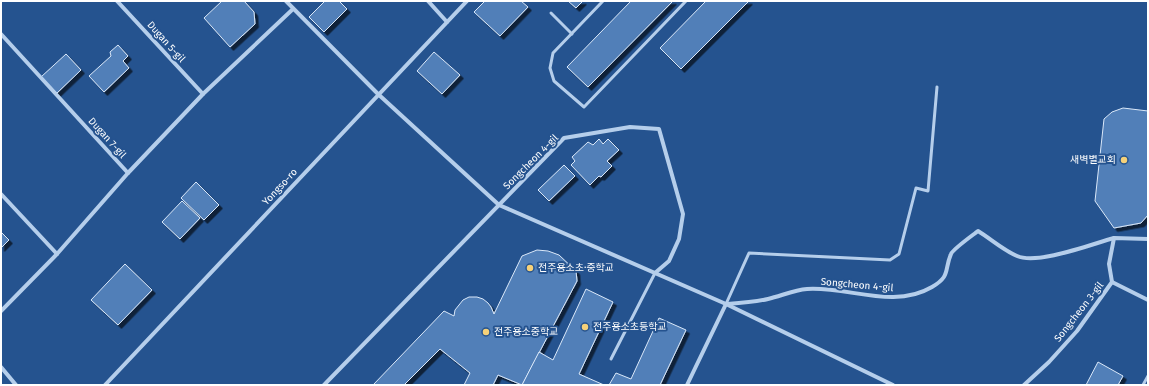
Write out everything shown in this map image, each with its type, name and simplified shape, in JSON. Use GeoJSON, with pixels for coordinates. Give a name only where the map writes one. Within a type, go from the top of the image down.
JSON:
{"type":"FeatureCollection","features":[{"type":"Feature","properties":{"kind":"street","name":"Dugan 5-gil"},"geometry":{"type":"LineString","coordinates":[[117,1],[203,94]]}},
{"type":"Feature","properties":{"kind":"street"},"geometry":{"type":"LineString","coordinates":[[286,1],[378,94]]}},
{"type":"Feature","properties":{"kind":"street"},"geometry":{"type":"LineString","coordinates":[[428,1],[447,22]]}},
{"type":"Feature","properties":{"kind":"street","name":"Yongso-ro"},"geometry":{"type":"LineString","coordinates":[[105,385],[467,1]]}},
{"type":"Feature","properties":{"kind":"street"},"geometry":{"type":"LineString","coordinates":[[128,173],[203,94],[293,9]]}},
{"type":"Feature","properties":{"kind":"street","name":"Dugan 7-gil"},"geometry":{"type":"LineString","coordinates":[[1,34],[128,173],[56,254],[1,311]]}},
{"type":"Feature","properties":{"kind":"street","name":"Songcheon 4-gil"},"geometry":{"type":"LineString","coordinates":[[378,94],[499,205],[726,304],[893,385]]}},
{"type":"Feature","properties":{"kind":"street","name":"Songcheon 4-gil"},"geometry":{"type":"LineString","coordinates":[[499,205],[564,138],[630,127],[659,129],[683,214],[680,239],[669,261],[655,273]]}},
{"type":"Feature","properties":{"kind":"street"},"geometry":{"type":"LineString","coordinates":[[1,194],[56,254]]}},
{"type":"Feature","properties":{"kind":"street"},"geometry":{"type":"LineString","coordinates":[[324,385],[499,205]]}},
{"type":"Feature","properties":{"kind":"street","name":"Songcheon 4-gil"},"geometry":{"type":"LineString","coordinates":[[726,304],[766,300],[806,289],[833,290],[867,295],[902,297],[917,294],[933,287],[946,275],[951,253],[978,231],[1018,257],[1032,258],[1052,256],[1114,238]]}},
{"type":"Feature","properties":{"kind":"street"},"geometry":{"type":"LineString","coordinates":[[1114,238],[1148,239]]}},
{"type":"Feature","properties":{"kind":"street","name":"Songcheon 3-gil"},"geometry":{"type":"LineString","coordinates":[[1024,385],[1049,362],[1077,331],[1112,282],[1109,264],[1114,238]]}},
{"type":"Feature","properties":{"kind":"street","name":"Songcheon 3-gil"},"geometry":{"type":"LineString","coordinates":[[1112,282],[1148,300]]}},
{"type":"Feature","properties":{"kind":"street"},"geometry":{"type":"LineString","coordinates":[[687,385],[726,304]]}},
{"type":"Feature","properties":{"kind":"street"},"geometry":{"type":"LineString","coordinates":[[1,367],[16,385]]}},
{"type":"Feature","properties":{"kind":"lane"},"geometry":{"type":"LineString","coordinates":[[603,1],[553,53],[550,68],[554,81],[584,107],[686,1]]}},
{"type":"Feature","properties":{"kind":"lane"},"geometry":{"type":"LineString","coordinates":[[551,12],[572,34]]}},
{"type":"Feature","properties":{"kind":"lane"},"geometry":{"type":"LineString","coordinates":[[726,304],[749,253],[890,260],[899,254],[916,188],[928,191],[937,87]]}},
{"type":"Feature","properties":{"kind":"lane"},"geometry":{"type":"LineString","coordinates":[[611,359],[655,273]]}},
{"type":"Feature","properties":{"kind":"lane"},"geometry":{"type":"LineString","coordinates":[[1143,385],[1148,376]]}},
{"type":"Feature","properties":{"kind":"building"},"geometry":{"type":"Polygon","coordinates":[[[222,1],[244,1],[254,12],[255,24],[230,47],[204,18],[222,1]]]}},
{"type":"Feature","properties":{"kind":"building"},"geometry":{"type":"Polygon","coordinates":[[[325,1],[339,1],[347,9],[324,32],[309,17],[325,1]]]}},
{"type":"Feature","properties":{"kind":"building"},"geometry":{"type":"Polygon","coordinates":[[[485,1],[521,1],[528,7],[500,36],[474,12],[485,1]]]}},
{"type":"Feature","properties":{"kind":"building"},"geometry":{"type":"Polygon","coordinates":[[[568,1],[583,1],[576,8],[568,1]]]}},
{"type":"Feature","properties":{"kind":"building"},"geometry":{"type":"Polygon","coordinates":[[[631,1],[673,1],[588,87],[567,67],[631,1]]]}},
{"type":"Feature","properties":{"kind":"building"},"geometry":{"type":"Polygon","coordinates":[[[706,1],[749,1],[681,69],[660,48],[706,1]]]}},
{"type":"Feature","properties":{"kind":"building"},"geometry":{"type":"Polygon","coordinates":[[[118,45],[128,56],[123,61],[129,68],[104,92],[89,76],[111,56],[110,52],[118,45]]]}},
{"type":"Feature","properties":{"kind":"building"},"geometry":{"type":"Polygon","coordinates":[[[434,52],[460,75],[442,94],[417,71],[434,52]]]}},
{"type":"Feature","properties":{"kind":"building"},"geometry":{"type":"Polygon","coordinates":[[[66,54],[81,70],[57,93],[41,77],[66,54]]]}},
{"type":"Feature","properties":{"kind":"building","name":"새벽별교회"},"geometry":{"type":"Polygon","coordinates":[[[1123,108],[1148,111],[1148,215],[1141,223],[1114,228],[1095,201],[1104,119],[1112,112],[1123,108]]]}},
{"type":"Feature","properties":{"kind":"building"},"geometry":{"type":"Polygon","coordinates":[[[599,139],[603,144],[608,139],[619,150],[607,161],[612,166],[590,185],[571,165],[575,161],[572,157],[588,142],[593,145],[599,139]]]}},
{"type":"Feature","properties":{"kind":"building"},"geometry":{"type":"Polygon","coordinates":[[[564,165],[575,176],[549,201],[538,190],[564,165]]]}},
{"type":"Feature","properties":{"kind":"building"},"geometry":{"type":"Polygon","coordinates":[[[196,182],[219,205],[204,220],[181,198],[196,182]]]}},
{"type":"Feature","properties":{"kind":"building"},"geometry":{"type":"Polygon","coordinates":[[[182,201],[200,218],[180,239],[162,222],[182,201]]]}},
{"type":"Feature","properties":{"kind":"building"},"geometry":{"type":"Polygon","coordinates":[[[1,232],[9,240],[1,248],[1,232]]]}},
{"type":"Feature","properties":{"kind":"building","name":"전주용소중학교"},"geometry":{"type":"Polygon","coordinates":[[[537,250],[548,251],[559,255],[576,271],[577,281],[522,385],[498,375],[493,385],[464,385],[470,373],[440,349],[404,385],[373,385],[444,311],[454,316],[455,310],[463,300],[469,297],[477,297],[488,303],[494,314],[522,256],[537,250]]]}},
{"type":"Feature","properties":{"kind":"building"},"geometry":{"type":"Polygon","coordinates":[[[125,264],[152,290],[118,325],[91,300],[125,264]]]}},
{"type":"Feature","properties":{"kind":"building","name":"전주용소초등학교"},"geometry":{"type":"Polygon","coordinates":[[[586,289],[613,302],[579,374],[604,385],[522,385],[539,352],[553,360],[586,289]]]}},
{"type":"Feature","properties":{"kind":"building","name":"전주용소초등학교"},"geometry":{"type":"Polygon","coordinates":[[[659,318],[686,330],[660,385],[609,385],[616,373],[631,379],[659,318]]]}},
{"type":"Feature","properties":{"kind":"building"},"geometry":{"type":"Polygon","coordinates":[[[1098,362],[1123,376],[1118,385],[1086,385],[1098,362]]]}},
{"type":"Feature","properties":{"kind":"place","name":"새벽별교회"},"geometry":{"type":"Point","coordinates":[1124,160]}},
{"type":"Feature","properties":{"kind":"place","name":"전주용소초·중학교"},"geometry":{"type":"Point","coordinates":[530,268]}},
{"type":"Feature","properties":{"kind":"place","name":"전주용소초등학교"},"geometry":{"type":"Point","coordinates":[585,327]}},
{"type":"Feature","properties":{"kind":"place","name":"전주용소중학교"},"geometry":{"type":"Point","coordinates":[486,332]}}]}
